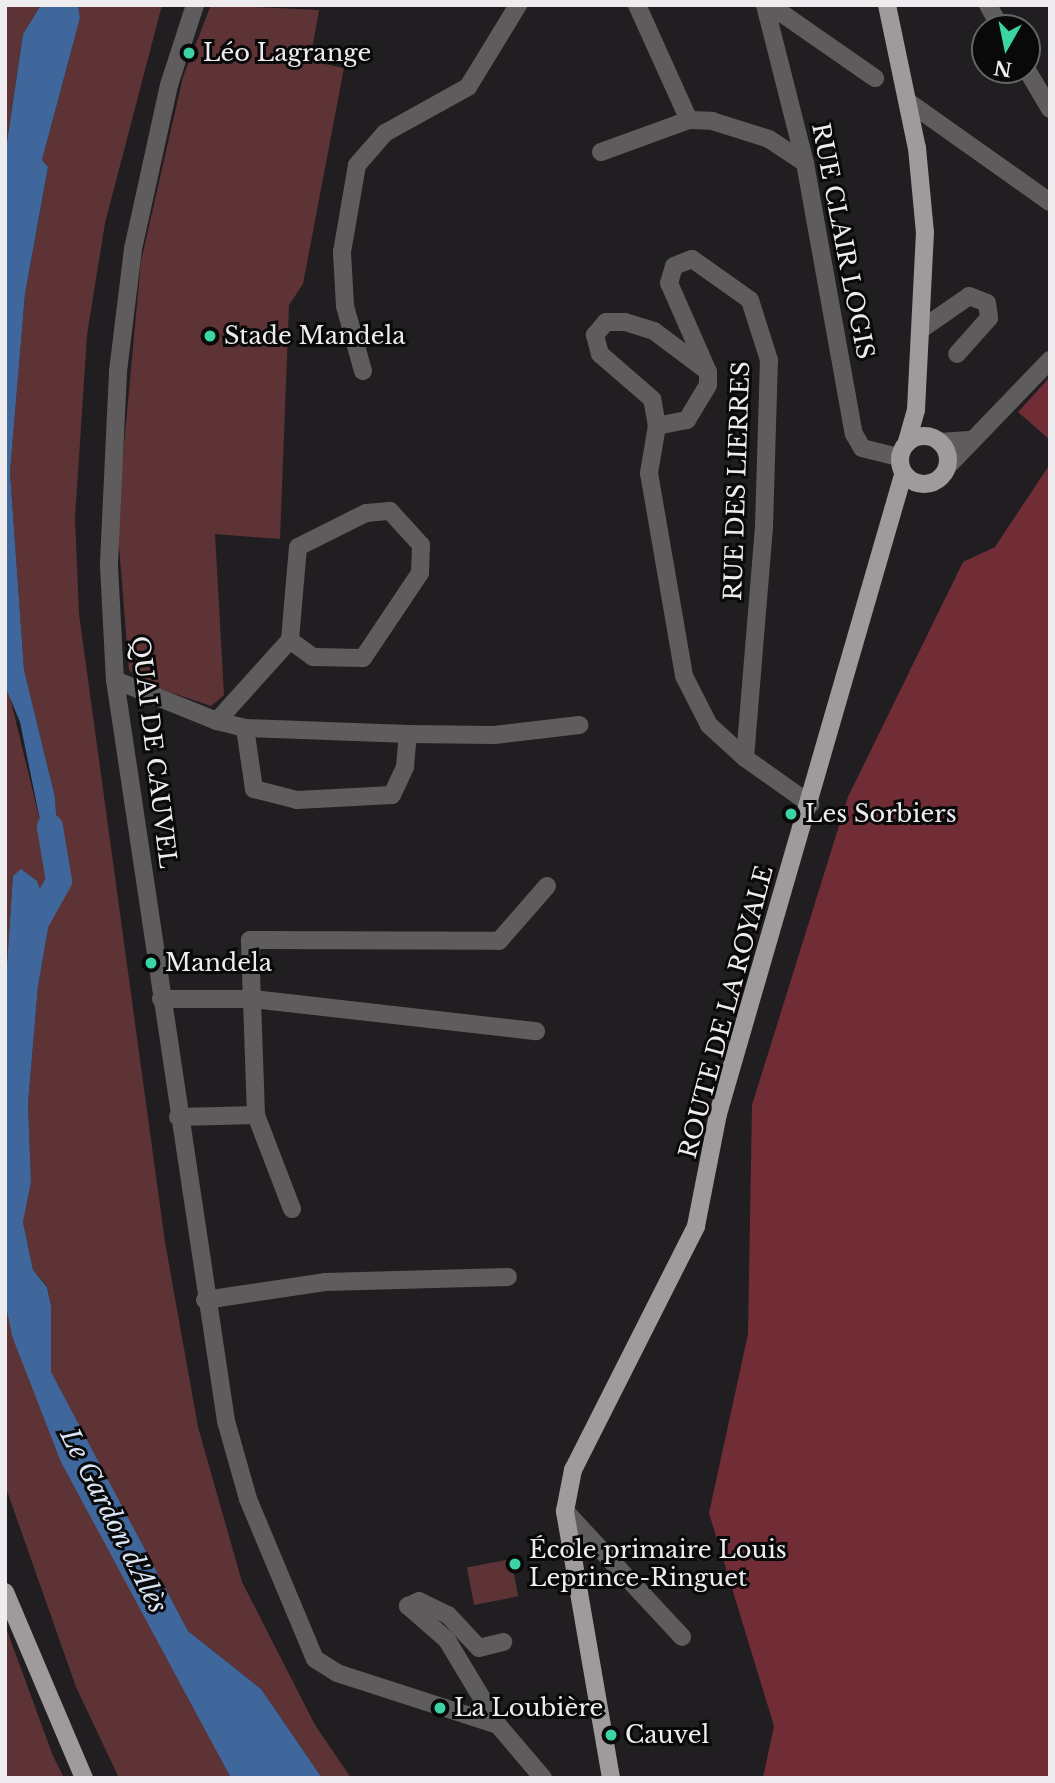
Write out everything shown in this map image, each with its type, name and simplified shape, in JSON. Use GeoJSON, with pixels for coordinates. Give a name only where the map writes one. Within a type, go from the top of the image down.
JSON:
{"type":"FeatureCollection","features":[{"type":"Feature","properties":{"kind":"main road"},"geometry":{"type":"LineString","coordinates":[[887,5],[910,103],[925,232],[923,328],[916,410],[902,450],[904,475],[925,485]]}},
{"type":"Feature","properties":{"kind":"main road"},"geometry":{"type":"LineString","coordinates":[[916,410],[935,440],[947,467]]}},
{"type":"Feature","properties":{"kind":"main road"},"geometry":{"type":"LineString","coordinates":[[902,450],[935,440]]}},
{"type":"Feature","properties":{"kind":"main road","name":"ROUTE DE LA ROYALE"},"geometry":{"type":"LineString","coordinates":[[886,531],[925,485],[947,467]]}},
{"type":"Feature","properties":{"kind":"main road","name":"ROUTE DE LA ROYALE"},"geometry":{"type":"LineString","coordinates":[[611,1778],[565,1511],[573,1470],[696,1226],[718,1114],[904,475]]}},
{"type":"Feature","properties":{"kind":"main road"},"geometry":{"type":"LineString","coordinates":[[5,1592],[84,1778]]}},
{"type":"Feature","properties":{"kind":"street","name":"QUAI DE CAUVEL"},"geometry":{"type":"LineString","coordinates":[[195,5],[144,189],[124,309],[108,518],[115,680],[205,1300],[237,1465],[293,1619],[315,1659],[337,1673],[498,1725]]}},
{"type":"Feature","properties":{"kind":"street"},"geometry":{"type":"LineString","coordinates":[[363,371],[345,306],[342,252],[357,165],[385,133],[468,87],[518,5]]}},
{"type":"Feature","properties":{"kind":"street"},"geometry":{"type":"LineString","coordinates":[[637,5],[689,120]]}},
{"type":"Feature","properties":{"kind":"street"},"geometry":{"type":"LineString","coordinates":[[768,5],[875,78]]}},
{"type":"Feature","properties":{"kind":"street","name":"RUE CLAIR LOGIS"},"geometry":{"type":"LineString","coordinates":[[768,5],[805,163],[854,434],[862,448],[902,450]]}},
{"type":"Feature","properties":{"kind":"street"},"geometry":{"type":"LineString","coordinates":[[1035,84],[1050,108]]}},
{"type":"Feature","properties":{"kind":"street"},"geometry":{"type":"LineString","coordinates":[[910,103],[1050,202]]}},
{"type":"Feature","properties":{"kind":"street"},"geometry":{"type":"LineString","coordinates":[[601,152],[689,120],[730,123],[805,163]]}},
{"type":"Feature","properties":{"kind":"street","name":"RUE DES LIERRES"},"geometry":{"type":"LineString","coordinates":[[708,372],[675,303],[670,283],[674,266],[692,259],[750,300],[769,360],[764,527],[745,758]]}},
{"type":"Feature","properties":{"kind":"street"},"geometry":{"type":"LineString","coordinates":[[923,328],[969,296],[987,303],[989,317],[957,354]]}},
{"type":"Feature","properties":{"kind":"street"},"geometry":{"type":"LineString","coordinates":[[657,426],[687,420],[708,372],[654,331],[606,323],[595,335],[600,354],[652,400],[657,426],[649,473],[684,676],[709,725],[745,758],[810,804]]}},
{"type":"Feature","properties":{"kind":"street"},"geometry":{"type":"LineString","coordinates":[[947,467],[969,440],[993,425],[1050,360]]}},
{"type":"Feature","properties":{"kind":"street"},"geometry":{"type":"LineString","coordinates":[[935,440],[969,440]]}},
{"type":"Feature","properties":{"kind":"street"},"geometry":{"type":"LineString","coordinates":[[217,721],[290,640],[298,547],[366,513],[390,511],[404,520],[421,545],[420,573],[372,650],[347,662],[313,657],[290,640]]}},
{"type":"Feature","properties":{"kind":"street"},"geometry":{"type":"LineString","coordinates":[[115,680],[217,721],[246,728],[494,735],[579,725]]}},
{"type":"Feature","properties":{"kind":"street"},"geometry":{"type":"LineString","coordinates":[[246,728],[254,789],[297,800],[392,795],[402,778],[408,734]]}},
{"type":"Feature","properties":{"kind":"street"},"geometry":{"type":"LineString","coordinates":[[292,1209],[256,1115],[250,940],[499,941],[547,886]]}},
{"type":"Feature","properties":{"kind":"street"},"geometry":{"type":"LineString","coordinates":[[161,999],[253,999],[536,1031]]}},
{"type":"Feature","properties":{"kind":"street"},"geometry":{"type":"LineString","coordinates":[[178,1117],[256,1115]]}},
{"type":"Feature","properties":{"kind":"street"},"geometry":{"type":"LineString","coordinates":[[205,1300],[325,1282],[508,1277]]}},
{"type":"Feature","properties":{"kind":"street"},"geometry":{"type":"LineString","coordinates":[[565,1511],[682,1637]]}},
{"type":"Feature","properties":{"kind":"street"},"geometry":{"type":"LineString","coordinates":[[503,1642],[479,1648],[448,1615],[419,1601],[408,1606],[457,1653],[498,1725],[543,1778]]}},
{"type":"Feature","properties":{"kind":"shaded area"},"geometry":{"type":"Polygon","coordinates":[[[5,5],[41,5],[23,34],[5,153],[5,5]]]}},
{"type":"Feature","properties":{"kind":"shaded area"},"geometry":{"type":"Polygon","coordinates":[[[78,5],[162,5],[105,223],[87,335],[75,518],[79,614],[165,1242],[198,1427],[242,1582],[315,1725],[351,1778],[322,1778],[261,1689],[188,1631],[50,1372],[51,1306],[47,1286],[33,1270],[23,1222],[31,1182],[28,1104],[38,986],[54,895],[43,899],[13,876],[5,993],[6,681],[41,825],[59,858],[55,797],[24,670],[10,472],[25,294],[48,168],[42,160],[80,18],[78,5]]]}},
{"type":"Feature","properties":{"kind":"shaded area","name":"Stade Mandela"},"geometry":{"type":"Polygon","coordinates":[[[211,5],[319,10],[310,61],[344,68],[303,284],[289,305],[280,539],[215,534],[224,695],[211,706],[146,684],[129,670],[117,521],[141,261],[183,77],[211,5]]]}},
{"type":"Feature","properties":{"kind":"shaded area"},"geometry":{"type":"Polygon","coordinates":[[[1050,377],[1050,440],[1018,412],[1050,377]]]}},
{"type":"Feature","properties":{"kind":"shaded area"},"geometry":{"type":"Polygon","coordinates":[[[1050,464],[1050,1778],[763,1778],[774,1726],[709,1513],[748,1334],[752,1105],[848,797],[963,562],[995,547],[1050,464]]]}},
{"type":"Feature","properties":{"kind":"shaded area"},"geometry":{"type":"Polygon","coordinates":[[[5,1302],[12,1336],[231,1778],[119,1778],[76,1687],[5,1485],[5,1302]]]}},
{"type":"Feature","properties":{"kind":"shaded area"},"geometry":{"type":"Polygon","coordinates":[[[511,1559],[518,1596],[474,1605],[467,1568],[511,1559]]]}},
{"type":"Feature","properties":{"kind":"shaded area"},"geometry":{"type":"Polygon","coordinates":[[[5,1625],[53,1756],[64,1778],[5,1778],[5,1625]]]}},
{"type":"Feature","properties":{"kind":"water"},"geometry":{"type":"Polygon","coordinates":[[[41,5],[78,5],[80,18],[42,160],[48,167],[25,294],[10,472],[24,670],[55,797],[59,860],[41,825],[20,722],[5,686],[5,155],[23,34],[41,5]]]}},
{"type":"Feature","properties":{"kind":"water"},"geometry":{"type":"Polygon","coordinates":[[[21,869],[37,881],[43,898],[54,895],[38,986],[28,1104],[31,1182],[23,1222],[33,1270],[47,1287],[51,1306],[51,1372],[188,1631],[261,1689],[322,1778],[231,1778],[61,1462],[12,1336],[5,1302],[5,993],[13,876],[21,869]]]}},
{"type":"Feature","properties":{"kind":"waterway","name":"Le Gardon d'Alès"},"geometry":{"type":"LineString","coordinates":[[35,924],[59,881],[50,827]]}},
{"type":"Feature","properties":{"kind":"place","name":"Léo Lagrange"},"geometry":{"type":"Point","coordinates":[189,53]}},
{"type":"Feature","properties":{"kind":"place","name":"Stade Mandela"},"geometry":{"type":"Point","coordinates":[210,336]}},
{"type":"Feature","properties":{"kind":"place","name":"Les Sorbiers"},"geometry":{"type":"Point","coordinates":[791,814]}},
{"type":"Feature","properties":{"kind":"place","name":"Mandela"},"geometry":{"type":"Point","coordinates":[151,963]}},
{"type":"Feature","properties":{"kind":"place","name":"École primaire Louis Leprince-Ringuet"},"geometry":{"type":"Point","coordinates":[515,1564]}},
{"type":"Feature","properties":{"kind":"place","name":"La Loubière"},"geometry":{"type":"Point","coordinates":[440,1708]}},
{"type":"Feature","properties":{"kind":"place","name":"Cauvel"},"geometry":{"type":"Point","coordinates":[611,1735]}}]}
